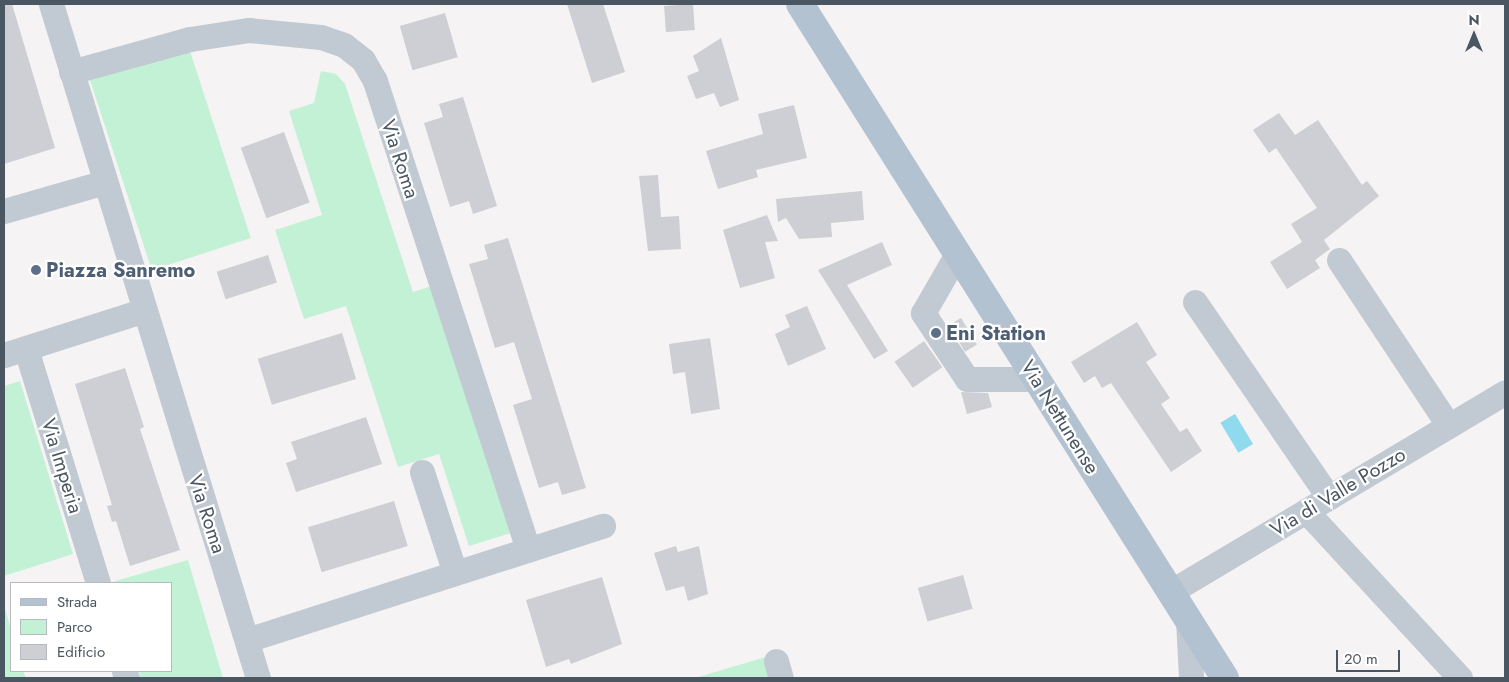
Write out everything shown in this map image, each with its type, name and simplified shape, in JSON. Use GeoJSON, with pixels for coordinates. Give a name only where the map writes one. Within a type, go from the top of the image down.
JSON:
{"type":"FeatureCollection","features":[{"type":"Feature","properties":{"kind":"main road","name":"Via Nettunense"},"geometry":{"type":"LineString","coordinates":[[800,4],[1225,678]]}},
{"type":"Feature","properties":{"kind":"street","name":"Via Roma"},"geometry":{"type":"LineString","coordinates":[[51,4],[142,311],[258,678]]}},
{"type":"Feature","properties":{"kind":"street","name":"Via Roma"},"geometry":{"type":"LineString","coordinates":[[71,72],[190,39],[255,30],[321,37],[344,45],[363,60],[375,81],[528,550]]}},
{"type":"Feature","properties":{"kind":"street"},"geometry":{"type":"LineString","coordinates":[[4,211],[104,182]]}},
{"type":"Feature","properties":{"kind":"street"},"geometry":{"type":"LineString","coordinates":[[957,254],[923,313],[967,379],[1036,379]]}},
{"type":"Feature","properties":{"kind":"street"},"geometry":{"type":"LineString","coordinates":[[1339,260],[1449,426]]}},
{"type":"Feature","properties":{"kind":"street"},"geometry":{"type":"LineString","coordinates":[[1195,302],[1329,498]]}},
{"type":"Feature","properties":{"kind":"street"},"geometry":{"type":"LineString","coordinates":[[15,352],[142,311]]}},
{"type":"Feature","properties":{"kind":"street","name":"Via Imperia"},"geometry":{"type":"LineString","coordinates":[[15,352],[98,582]]}},
{"type":"Feature","properties":{"kind":"street","name":"Via di Valle Pozzo"},"geometry":{"type":"LineString","coordinates":[[1170,592],[1505,392]]}},
{"type":"Feature","properties":{"kind":"street"},"geometry":{"type":"LineString","coordinates":[[422,472],[455,573]]}},
{"type":"Feature","properties":{"kind":"street"},"geometry":{"type":"LineString","coordinates":[[1306,511],[1460,678]]}},
{"type":"Feature","properties":{"kind":"street"},"geometry":{"type":"LineString","coordinates":[[246,640],[603,526]]}},
{"type":"Feature","properties":{"kind":"street"},"geometry":{"type":"LineString","coordinates":[[1188,620],[1191,678]]}},
{"type":"Feature","properties":{"kind":"green space"},"geometry":{"type":"Polygon","coordinates":[[[188,45],[251,238],[152,270],[89,77],[188,45]]]}},
{"type":"Feature","properties":{"kind":"green space"},"geometry":{"type":"Polygon","coordinates":[[[321,71],[336,74],[345,84],[413,292],[432,286],[511,533],[469,546],[439,454],[398,467],[346,306],[304,319],[275,230],[322,215],[289,111],[314,103],[321,71]]]}},
{"type":"Feature","properties":{"kind":"green space"},"geometry":{"type":"Polygon","coordinates":[[[20,381],[73,554],[4,576],[4,386],[20,381]]]}},
{"type":"Feature","properties":{"kind":"green space"},"geometry":{"type":"Polygon","coordinates":[[[188,560],[223,678],[141,678],[139,672],[172,672],[172,582],[112,582],[188,560]]]}},
{"type":"Feature","properties":{"kind":"green space"},"geometry":{"type":"Polygon","coordinates":[[[4,605],[10,626],[10,672],[23,672],[26,678],[4,678],[4,605]]]}},
{"type":"Feature","properties":{"kind":"green space"},"geometry":{"type":"Polygon","coordinates":[[[766,657],[772,678],[695,678],[766,657]]]}},
{"type":"Feature","properties":{"kind":"water"},"geometry":{"type":"Polygon","coordinates":[[[1235,414],[1253,444],[1238,453],[1220,423],[1235,414]]]}},
{"type":"Feature","properties":{"kind":"building"},"geometry":{"type":"Polygon","coordinates":[[[4,4],[12,4],[55,148],[4,164],[4,4]]]}},
{"type":"Feature","properties":{"kind":"building"},"geometry":{"type":"Polygon","coordinates":[[[567,4],[603,4],[625,72],[592,83],[567,4]]]}},
{"type":"Feature","properties":{"kind":"building"},"geometry":{"type":"Polygon","coordinates":[[[693,4],[695,30],[666,32],[664,6],[693,4]]]}},
{"type":"Feature","properties":{"kind":"building"},"geometry":{"type":"Polygon","coordinates":[[[445,13],[458,57],[413,70],[400,26],[445,13]]]}},
{"type":"Feature","properties":{"kind":"building"},"geometry":{"type":"Polygon","coordinates":[[[721,38],[739,100],[720,107],[714,93],[696,99],[687,76],[699,71],[693,56],[721,38]]]}},
{"type":"Feature","properties":{"kind":"building"},"geometry":{"type":"Polygon","coordinates":[[[463,97],[497,206],[473,214],[469,201],[450,207],[424,123],[443,117],[439,104],[463,97]]]}},
{"type":"Feature","properties":{"kind":"building"},"geometry":{"type":"Polygon","coordinates":[[[794,105],[807,158],[756,170],[758,177],[718,189],[706,151],[763,134],[758,114],[794,105]]]}},
{"type":"Feature","properties":{"kind":"building"},"geometry":{"type":"Polygon","coordinates":[[[1279,113],[1295,135],[1318,120],[1362,185],[1367,181],[1379,196],[1324,240],[1330,249],[1315,260],[1320,268],[1287,289],[1270,262],[1302,242],[1291,224],[1317,208],[1276,148],[1269,153],[1253,130],[1279,113]]]}},
{"type":"Feature","properties":{"kind":"building"},"geometry":{"type":"Polygon","coordinates":[[[284,132],[310,202],[266,218],[241,148],[284,132]]]}},
{"type":"Feature","properties":{"kind":"building"},"geometry":{"type":"Polygon","coordinates":[[[658,175],[661,217],[679,216],[681,249],[648,251],[639,176],[658,175]]]}},
{"type":"Feature","properties":{"kind":"building"},"geometry":{"type":"Polygon","coordinates":[[[862,191],[864,220],[831,223],[832,237],[799,239],[786,218],[778,222],[776,199],[862,191]]]}},
{"type":"Feature","properties":{"kind":"building"},"geometry":{"type":"Polygon","coordinates":[[[767,215],[778,241],[765,242],[775,278],[740,288],[723,230],[767,215]]]}},
{"type":"Feature","properties":{"kind":"building"},"geometry":{"type":"Polygon","coordinates":[[[508,238],[586,488],[562,495],[558,482],[539,488],[513,405],[532,399],[514,342],[495,348],[469,264],[488,259],[484,245],[508,238]]]}},
{"type":"Feature","properties":{"kind":"building"},"geometry":{"type":"Polygon","coordinates":[[[882,242],[892,265],[847,285],[888,351],[874,359],[818,270],[882,242]]]}},
{"type":"Feature","properties":{"kind":"building"},"geometry":{"type":"Polygon","coordinates":[[[268,255],[277,283],[226,299],[217,272],[268,255]]]}},
{"type":"Feature","properties":{"kind":"building"},"geometry":{"type":"Polygon","coordinates":[[[807,306],[826,349],[788,366],[775,334],[790,327],[785,315],[807,306]]]}},
{"type":"Feature","properties":{"kind":"building"},"geometry":{"type":"Polygon","coordinates":[[[961,318],[977,345],[965,352],[949,325],[961,318]]]}},
{"type":"Feature","properties":{"kind":"building"},"geometry":{"type":"Polygon","coordinates":[[[1137,322],[1157,355],[1146,362],[1170,398],[1161,404],[1180,432],[1187,428],[1202,451],[1171,472],[1111,383],[1102,388],[1095,376],[1084,383],[1071,362],[1137,322]]]}},
{"type":"Feature","properties":{"kind":"building"},"geometry":{"type":"Polygon","coordinates":[[[342,333],[356,379],[272,405],[258,359],[342,333]]]}},
{"type":"Feature","properties":{"kind":"building"},"geometry":{"type":"Polygon","coordinates":[[[710,338],[720,409],[691,414],[685,372],[673,374],[669,344],[710,338]]]}},
{"type":"Feature","properties":{"kind":"building"},"geometry":{"type":"Polygon","coordinates":[[[924,341],[942,367],[913,388],[895,362],[924,341]]]}},
{"type":"Feature","properties":{"kind":"building"},"geometry":{"type":"Polygon","coordinates":[[[125,368],[144,427],[140,429],[180,550],[130,566],[116,521],[112,522],[107,506],[112,505],[75,384],[125,368]]]}},
{"type":"Feature","properties":{"kind":"building"},"geometry":{"type":"Polygon","coordinates":[[[961,392],[988,393],[992,407],[967,414],[961,392]]]}},
{"type":"Feature","properties":{"kind":"building"},"geometry":{"type":"Polygon","coordinates":[[[366,417],[382,464],[296,492],[286,463],[297,459],[291,442],[366,417]]]}},
{"type":"Feature","properties":{"kind":"building"},"geometry":{"type":"Polygon","coordinates":[[[394,501],[408,546],[322,572],[308,527],[394,501]]]}},
{"type":"Feature","properties":{"kind":"building"},"geometry":{"type":"Polygon","coordinates":[[[676,546],[678,552],[699,546],[708,594],[688,601],[684,586],[666,591],[654,553],[676,546]]]}},
{"type":"Feature","properties":{"kind":"building"},"geometry":{"type":"Polygon","coordinates":[[[963,575],[973,609],[927,622],[918,588],[963,575]]]}},
{"type":"Feature","properties":{"kind":"building"},"geometry":{"type":"Polygon","coordinates":[[[602,577],[622,644],[571,664],[569,659],[546,667],[526,600],[602,577]]]}},
{"type":"Feature","properties":{"kind":"place","name":"Piazza Sanremo"},"geometry":{"type":"Point","coordinates":[36,270]}},
{"type":"Feature","properties":{"kind":"place","name":"Eni Station"},"geometry":{"type":"Point","coordinates":[936,333]}}]}
